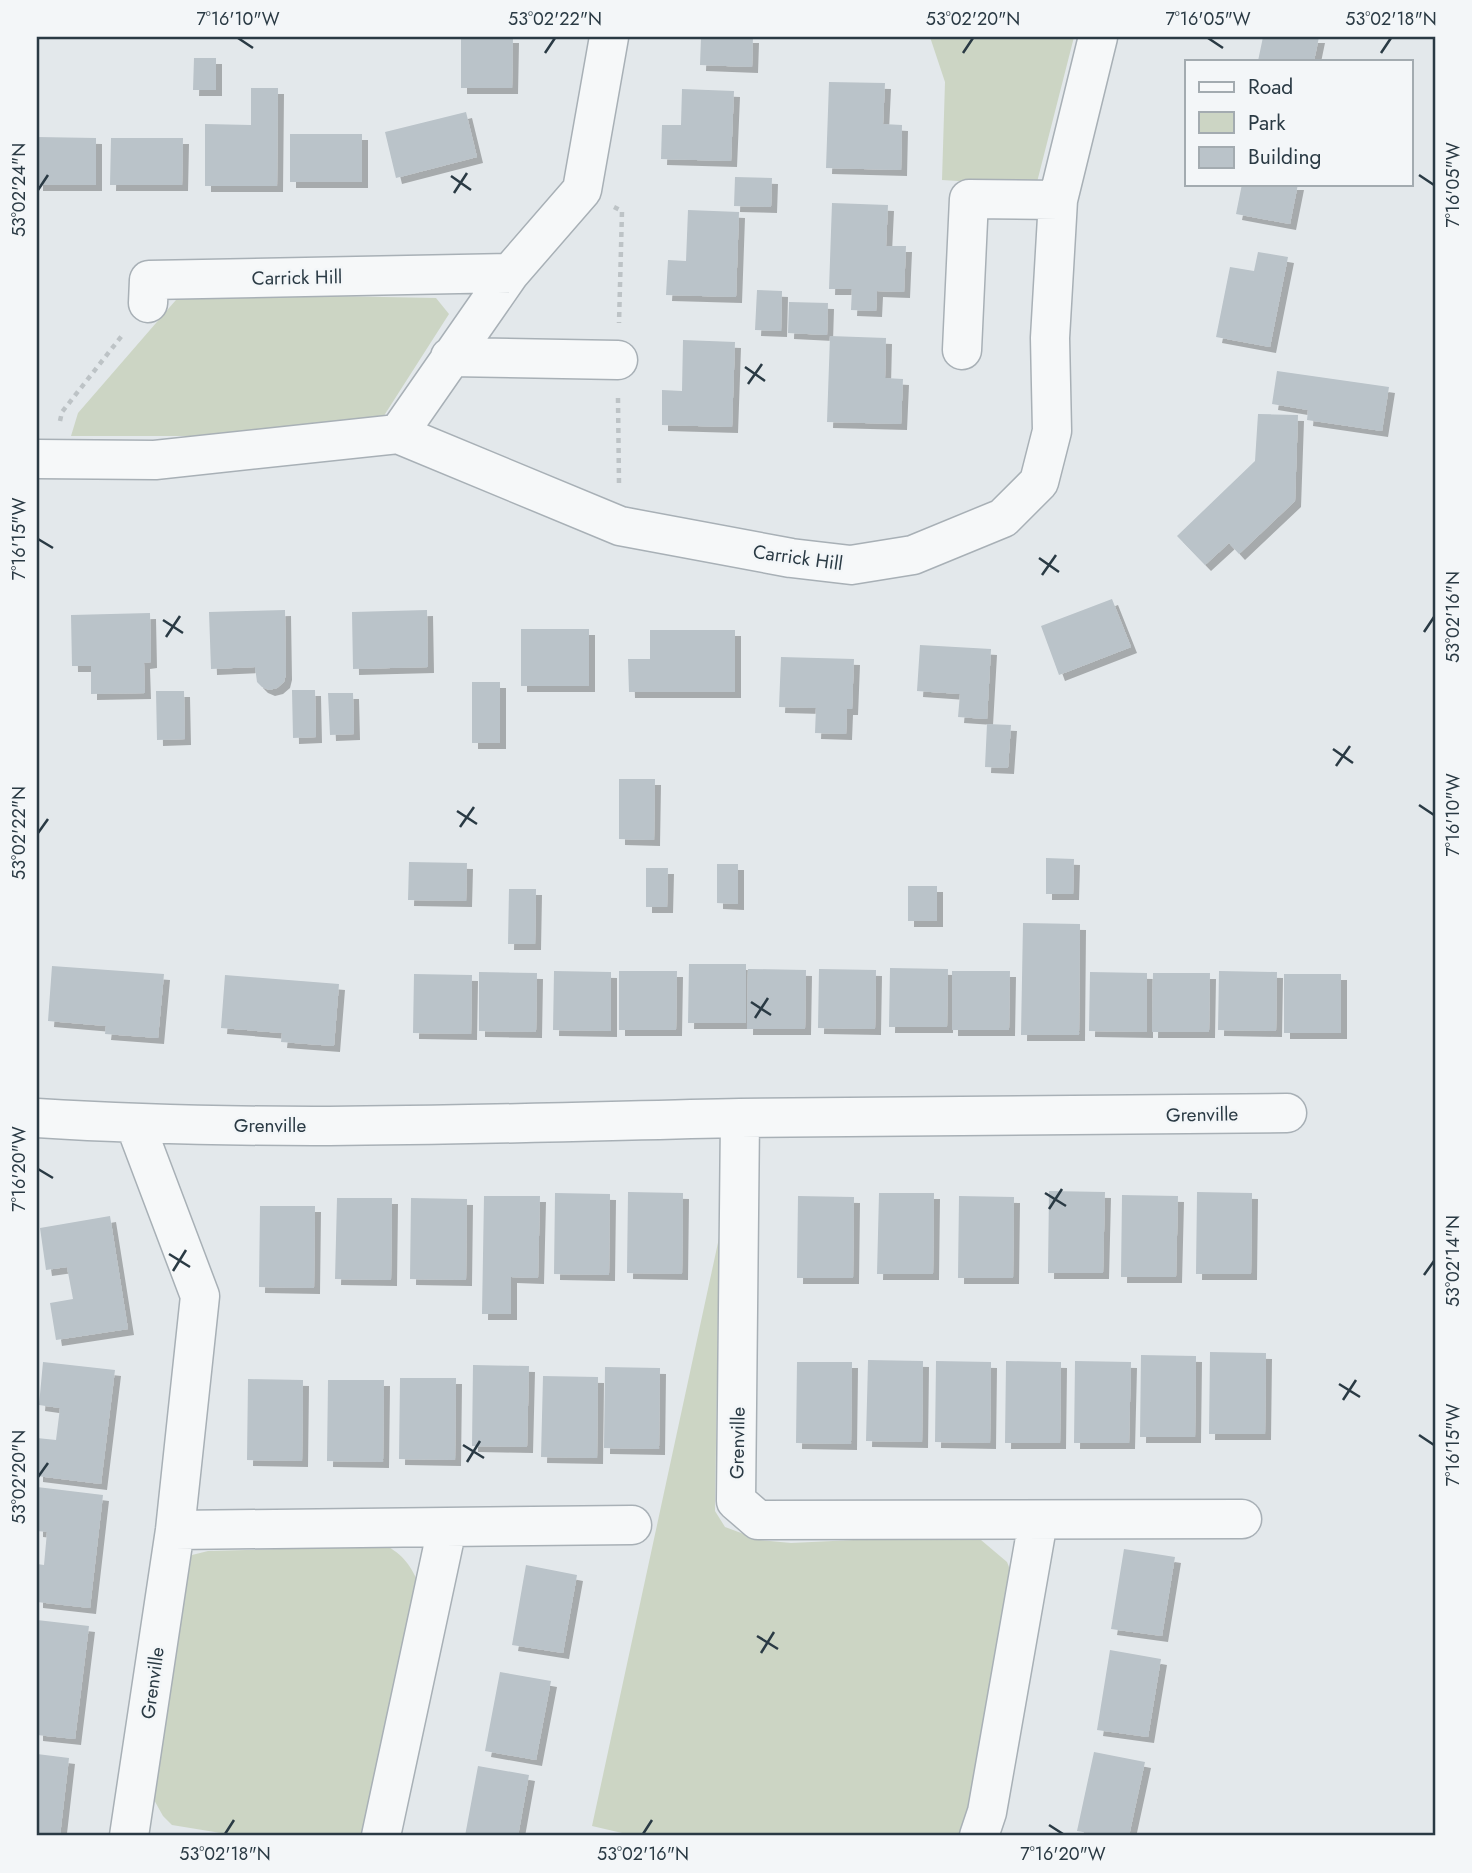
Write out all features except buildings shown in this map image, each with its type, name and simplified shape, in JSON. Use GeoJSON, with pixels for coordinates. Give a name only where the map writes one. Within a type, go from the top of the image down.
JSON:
{"type":"FeatureCollection","features":[{"type":"Feature","properties":{"kind":"street"},"geometry":{"type":"LineString","coordinates":[[398,434],[510,273],[582,190],[609,37]]}},
{"type":"Feature","properties":{"kind":"street","name":"Carrick Hill"},"geometry":{"type":"LineString","coordinates":[[44,460],[155,460],[398,434],[620,527],[791,558],[851,565],[913,555],[1003,517],[1039,482],[1052,431],[1050,338],[1058,201],[1098,37]]}},
{"type":"Feature","properties":{"kind":"street"},"geometry":{"type":"LineString","coordinates":[[962,350],[969,199],[1058,201]]}},
{"type":"Feature","properties":{"kind":"street","name":"Carrick Hill"},"geometry":{"type":"LineString","coordinates":[[148,303],[149,280],[510,273]]}},
{"type":"Feature","properties":{"kind":"street"},"geometry":{"type":"LineString","coordinates":[[450,357],[618,360]]}},
{"type":"Feature","properties":{"kind":"street","name":"Grenville"},"geometry":{"type":"LineString","coordinates":[[37,1118],[135,1124],[469,1126],[740,1118],[1287,1113]]}},
{"type":"Feature","properties":{"kind":"street","name":"Grenville"},"geometry":{"type":"LineString","coordinates":[[740,1118],[736,1501],[758,1520],[1242,1519]]}},
{"type":"Feature","properties":{"kind":"street","name":"Grenville"},"geometry":{"type":"LineString","coordinates":[[129,1836],[175,1530],[200,1296],[135,1124]]}},
{"type":"Feature","properties":{"kind":"street"},"geometry":{"type":"LineString","coordinates":[[979,1836],[987,1812],[1038,1521]]}},
{"type":"Feature","properties":{"kind":"street"},"geometry":{"type":"LineString","coordinates":[[175,1530],[632,1525]]}},
{"type":"Feature","properties":{"kind":"street"},"geometry":{"type":"LineString","coordinates":[[381,1836],[447,1528]]}},
{"type":"Feature","properties":{"kind":"path"},"geometry":{"type":"LineString","coordinates":[[44,460],[62,412],[148,303]]}},
{"type":"Feature","properties":{"kind":"green space"},"geometry":{"type":"Polygon","coordinates":[[[930,37],[1074,37],[1036,186],[942,180],[945,82],[930,37]]]}},
{"type":"Feature","properties":{"kind":"green space"},"geometry":{"type":"Polygon","coordinates":[[[182,293],[436,298],[449,314],[371,436],[71,436],[78,413],[182,293]]]}},
{"type":"Feature","properties":{"kind":"green space"},"geometry":{"type":"Polygon","coordinates":[[[719,1238],[715,1511],[725,1527],[760,1540],[791,1543],[958,1535],[981,1540],[1007,1562],[1011,1572],[968,1808],[960,1836],[635,1836],[592,1826],[719,1238]]]}},
{"type":"Feature","properties":{"kind":"green space"},"geometry":{"type":"Polygon","coordinates":[[[387,1546],[408,1564],[421,1590],[365,1836],[239,1836],[172,1825],[163,1816],[153,1798],[183,1569],[192,1555],[208,1551],[387,1546]]]}}]}
